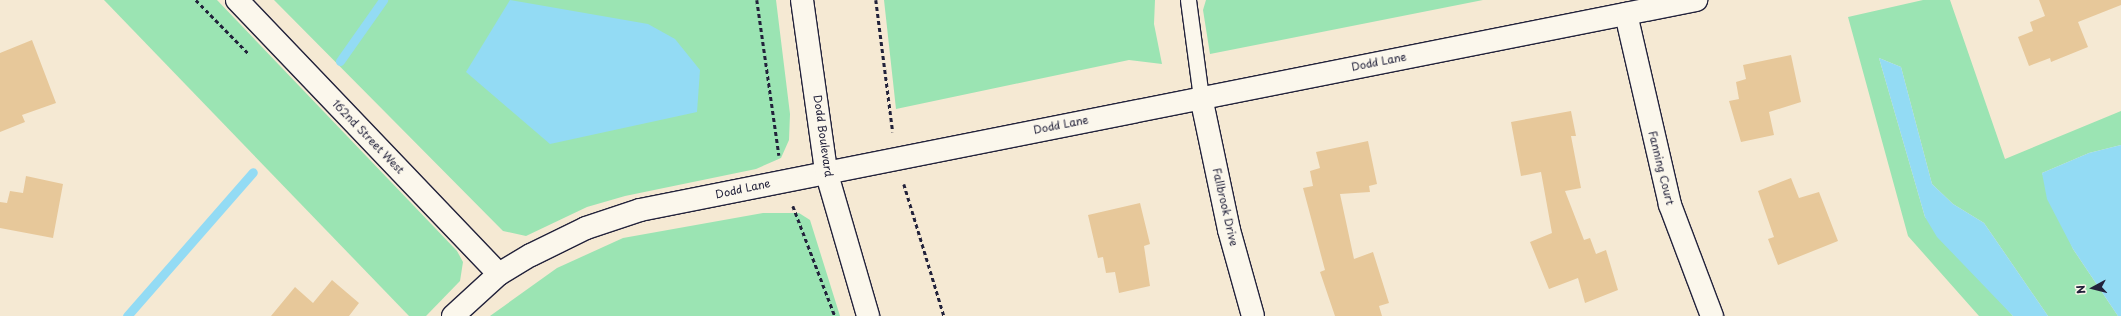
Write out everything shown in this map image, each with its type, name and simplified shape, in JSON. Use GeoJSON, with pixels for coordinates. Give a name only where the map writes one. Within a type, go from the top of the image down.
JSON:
{"type":"FeatureCollection","features":[{"type":"Feature","properties":{"kind":"street","name":"162nd Street West"},"geometry":{"type":"LineString","coordinates":[[237,0],[499,274]]}},
{"type":"Feature","properties":{"kind":"street","name":"Dodd Boulevard"},"geometry":{"type":"LineString","coordinates":[[802,0],[826,171],[868,316]]}},
{"type":"Feature","properties":{"kind":"street","name":"Dodd Lane"},"geometry":{"type":"LineString","coordinates":[[453,316],[499,274],[586,228],[640,210],[826,171],[1696,0]]}},
{"type":"Feature","properties":{"kind":"street","name":"Fanning Court"},"geometry":{"type":"LineString","coordinates":[[1626,14],[1670,206],[1712,316]]}},
{"type":"Feature","properties":{"kind":"street","name":"Fallbrook Drive"},"geometry":{"type":"LineString","coordinates":[[1201,97],[1229,230],[1253,316]]}},
{"type":"Feature","properties":{"kind":"lane"},"geometry":{"type":"LineString","coordinates":[[1188,0],[1201,97]]}},
{"type":"Feature","properties":{"kind":"green space"},"geometry":{"type":"Polygon","coordinates":[[[104,0],[217,0],[457,251],[463,262],[460,281],[426,316],[409,316],[104,0]]]}},
{"type":"Feature","properties":{"kind":"green space"},"geometry":{"type":"Polygon","coordinates":[[[274,0],[776,0],[790,114],[789,140],[781,158],[756,169],[625,196],[587,207],[526,236],[503,231],[274,0]]]}},
{"type":"Feature","properties":{"kind":"green space"},"geometry":{"type":"Polygon","coordinates":[[[884,0],[1155,0],[1154,24],[1162,64],[1129,60],[896,109],[884,0]]]}},
{"type":"Feature","properties":{"kind":"green space"},"geometry":{"type":"Polygon","coordinates":[[[1206,0],[1483,0],[1210,54],[1203,10],[1206,0]]]}},
{"type":"Feature","properties":{"kind":"green space"},"geometry":{"type":"Polygon","coordinates":[[[1923,0],[1950,0],[2005,159],[2121,111],[2121,145],[2089,153],[2042,173],[2073,249],[2118,316],[2048,316],[1984,223],[1953,204],[1932,184],[1901,67],[1879,58],[1925,217],[2013,316],[1979,316],[1908,236],[1848,17],[1923,0]]]}},
{"type":"Feature","properties":{"kind":"green space"},"geometry":{"type":"Polygon","coordinates":[[[763,213],[799,213],[810,220],[840,316],[490,316],[557,268],[623,238],[763,213]]]}},
{"type":"Feature","properties":{"kind":"water"},"geometry":{"type":"Polygon","coordinates":[[[510,0],[648,24],[675,39],[700,70],[697,112],[550,144],[466,72],[510,0]]]}},
{"type":"Feature","properties":{"kind":"water"},"geometry":{"type":"Polygon","coordinates":[[[1879,58],[1901,67],[1932,184],[1953,204],[1984,223],[2048,316],[2013,316],[1937,237],[1925,217],[1879,58]]]}},
{"type":"Feature","properties":{"kind":"water"},"geometry":{"type":"Polygon","coordinates":[[[2121,145],[2121,316],[2118,316],[2073,249],[2047,199],[2042,173],[2089,153],[2121,145]]]}},
{"type":"Feature","properties":{"kind":"building"},"geometry":{"type":"Polygon","coordinates":[[[2039,0],[2121,0],[2121,5],[2078,22],[2088,47],[2051,62],[2050,58],[2029,66],[2018,37],[2033,31],[2030,22],[2045,16],[2039,0]]]}},
{"type":"Feature","properties":{"kind":"building"},"geometry":{"type":"Polygon","coordinates":[[[32,40],[56,103],[22,115],[25,122],[0,132],[0,53],[32,40]]]}},
{"type":"Feature","properties":{"kind":"building"},"geometry":{"type":"Polygon","coordinates":[[[1791,55],[1801,102],[1769,112],[1774,135],[1741,142],[1729,101],[1739,99],[1736,82],[1746,79],[1743,65],[1791,55]]]}},
{"type":"Feature","properties":{"kind":"building"},"geometry":{"type":"Polygon","coordinates":[[[1571,111],[1576,136],[1571,136],[1581,188],[1565,191],[1584,240],[1590,238],[1596,254],[1606,250],[1618,290],[1585,303],[1578,278],[1549,289],[1530,242],[1552,233],[1541,172],[1521,176],[1511,122],[1571,111]]]}},
{"type":"Feature","properties":{"kind":"building"},"geometry":{"type":"Polygon","coordinates":[[[1368,141],[1377,184],[1369,186],[1370,192],[1340,194],[1354,259],[1373,252],[1389,303],[1379,306],[1382,316],[1335,316],[1320,272],[1325,270],[1303,188],[1313,186],[1310,171],[1320,168],[1316,152],[1368,141]]]}},
{"type":"Feature","properties":{"kind":"building"},"geometry":{"type":"Polygon","coordinates":[[[26,176],[63,184],[53,238],[0,228],[0,202],[7,203],[10,191],[23,193],[26,176]]]}},
{"type":"Feature","properties":{"kind":"building"},"geometry":{"type":"Polygon","coordinates":[[[1791,178],[1799,198],[1819,192],[1838,241],[1778,265],[1768,239],[1774,237],[1758,191],[1791,178]]]}},
{"type":"Feature","properties":{"kind":"building"},"geometry":{"type":"Polygon","coordinates":[[[1140,203],[1150,244],[1144,246],[1150,286],[1119,293],[1115,272],[1106,273],[1103,257],[1098,258],[1088,215],[1140,203]]]}},
{"type":"Feature","properties":{"kind":"building"},"geometry":{"type":"Polygon","coordinates":[[[332,280],[359,303],[349,316],[271,316],[295,287],[313,303],[332,280]]]}},
{"type":"Feature","properties":{"kind":"waterway"},"geometry":{"type":"LineString","coordinates":[[340,61],[383,0]]}},
{"type":"Feature","properties":{"kind":"waterway"},"geometry":{"type":"LineString","coordinates":[[127,316],[253,172]]}}]}
